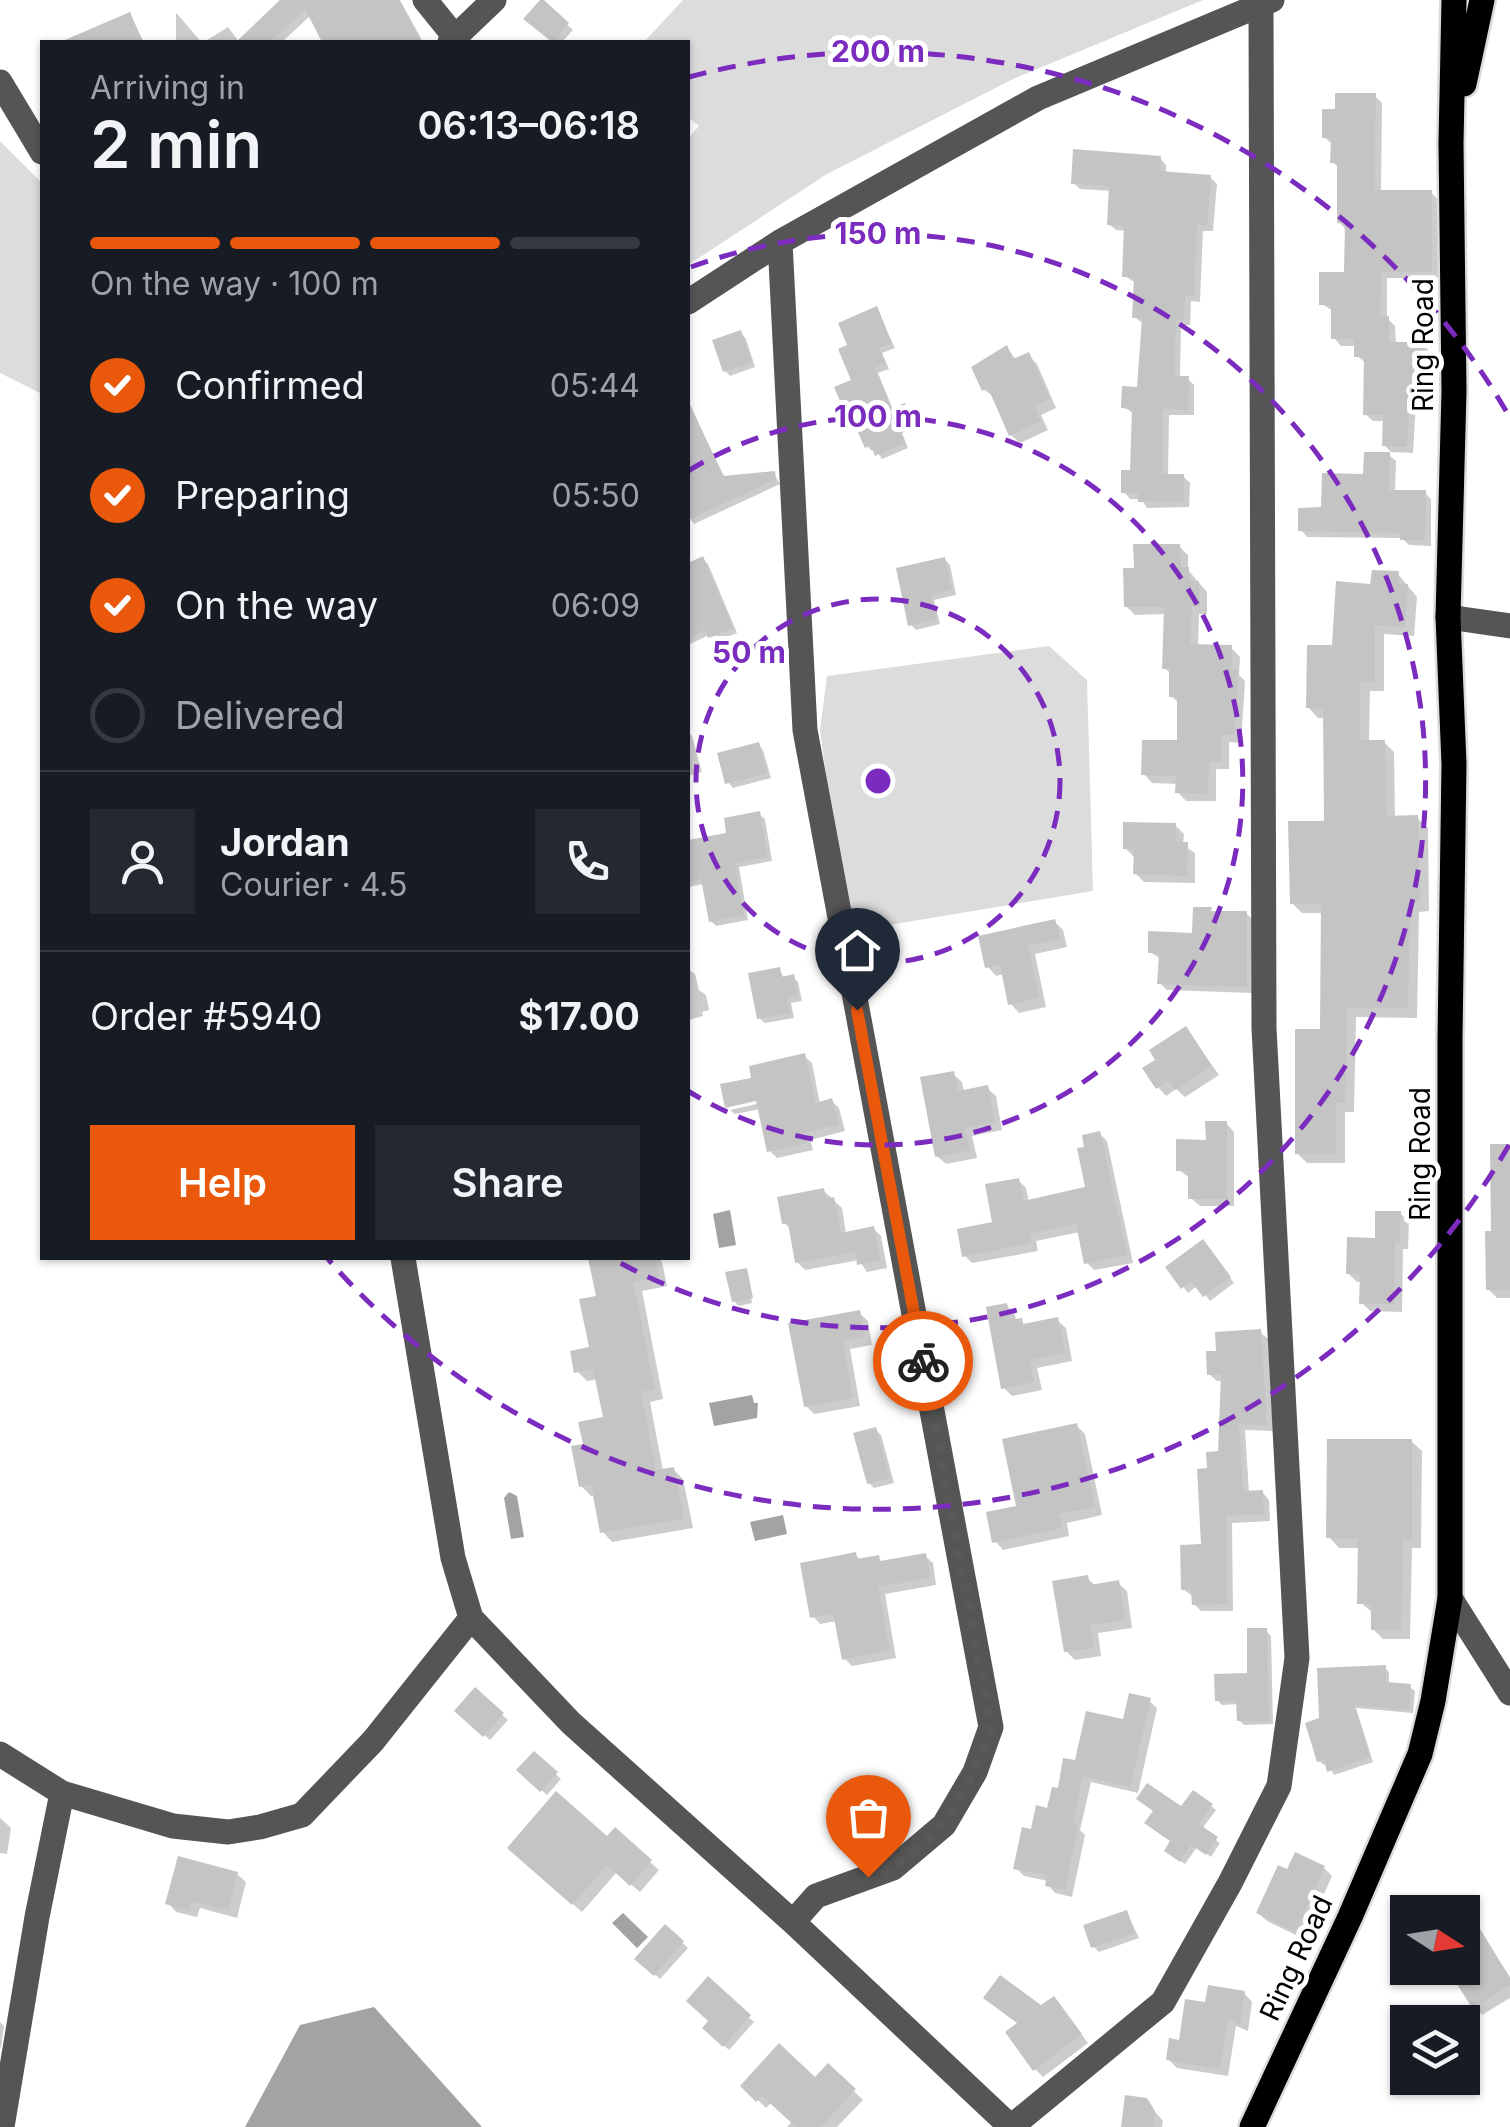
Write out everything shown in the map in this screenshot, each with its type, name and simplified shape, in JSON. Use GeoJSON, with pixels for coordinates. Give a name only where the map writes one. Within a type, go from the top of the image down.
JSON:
{"type":"FeatureCollection","features":[{"type":"Feature","properties":{"kind":"main road","name":"Ring Road"},"geometry":{"type":"LineString","coordinates":[[1451,143],[1482,0]]}},
{"type":"Feature","properties":{"kind":"main road","name":"Ring Road"},"geometry":{"type":"LineString","coordinates":[[1252,2127],[1350,1917],[1420,1754],[1434,1701],[1450,1598],[1454,764],[1448,617],[1454,392],[1450,2]]}},
{"type":"Feature","properties":{"kind":"street"},"geometry":{"type":"LineString","coordinates":[[425,0],[452,40],[494,0]]}},
{"type":"Feature","properties":{"kind":"street"},"geometry":{"type":"LineString","coordinates":[[403,1260],[453,1558],[471,1618],[572,1723],[1011,2127],[1163,2002],[1230,1884],[1279,1786],[1297,1658],[1264,1028],[1267,4],[1038,98],[780,242],[690,301]]}},
{"type":"Feature","properties":{"kind":"street"},"geometry":{"type":"LineString","coordinates":[[0,82],[40,149]]}},
{"type":"Feature","properties":{"kind":"street"},"geometry":{"type":"LineString","coordinates":[[780,242],[805,730],[991,1727],[976,1772],[944,1826],[893,1868],[816,1896],[792,1922]]}},
{"type":"Feature","properties":{"kind":"street"},"geometry":{"type":"LineString","coordinates":[[1448,617],[1510,626]]}},
{"type":"Feature","properties":{"kind":"street"},"geometry":{"type":"LineString","coordinates":[[1450,1598],[1510,1693]]}},
{"type":"Feature","properties":{"kind":"street"},"geometry":{"type":"LineString","coordinates":[[0,1754],[62,1793],[172,1826],[228,1832],[260,1827],[302,1814],[373,1741],[471,1618]]}},
{"type":"Feature","properties":{"kind":"street"},"geometry":{"type":"LineString","coordinates":[[2,2127],[62,1793]]}},
{"type":"Feature","properties":{"kind":"shaded area"},"geometry":{"type":"Polygon","coordinates":[[[683,0],[1203,0],[1013,79],[827,174],[690,264],[690,137],[699,126],[690,119],[690,40],[646,40],[683,0]]]}},
{"type":"Feature","properties":{"kind":"shaded area"},"geometry":{"type":"Polygon","coordinates":[[[0,141],[40,181],[40,393],[0,373],[0,141]]]}},
{"type":"Feature","properties":{"kind":"shaded area"},"geometry":{"type":"Polygon","coordinates":[[[1049,646],[1087,680],[1093,891],[847,932],[820,730],[827,676],[1049,646]]]}},
{"type":"Feature","properties":{"kind":"shaded area"},"geometry":{"type":"Polygon","coordinates":[[[730,1210],[736,1245],[719,1248],[713,1214],[730,1210]]]}},
{"type":"Feature","properties":{"kind":"shaded area"},"geometry":{"type":"Polygon","coordinates":[[[752,1395],[754,1403],[758,1403],[757,1418],[714,1426],[709,1403],[752,1395]]]}},
{"type":"Feature","properties":{"kind":"shaded area"},"geometry":{"type":"Polygon","coordinates":[[[509,1492],[517,1496],[524,1537],[511,1539],[504,1498],[509,1492]]]}},
{"type":"Feature","properties":{"kind":"shaded area"},"geometry":{"type":"Polygon","coordinates":[[[783,1515],[787,1534],[755,1541],[750,1522],[783,1515]]]}},
{"type":"Feature","properties":{"kind":"shaded area"},"geometry":{"type":"Polygon","coordinates":[[[623,1913],[648,1937],[637,1948],[612,1923],[623,1913]]]}},
{"type":"Feature","properties":{"kind":"shaded area"},"geometry":{"type":"Polygon","coordinates":[[[374,2007],[482,2127],[245,2127],[300,2025],[374,2007]]]}},
{"type":"Feature","properties":{"kind":"building"},"geometry":{"type":"Polygon","coordinates":[[[280,0],[399,0],[421,40],[321,40],[305,9],[272,40],[238,40],[280,0]]]}},
{"type":"Feature","properties":{"kind":"building"},"geometry":{"type":"Polygon","coordinates":[[[544,0],[569,23],[549,40],[523,19],[544,0]]]}},
{"type":"Feature","properties":{"kind":"building"},"geometry":{"type":"Polygon","coordinates":[[[130,12],[142,40],[65,40],[130,12]]]}},
{"type":"Feature","properties":{"kind":"building"},"geometry":{"type":"Polygon","coordinates":[[[1335,93],[1376,93],[1374,190],[1432,190],[1432,272],[1381,272],[1380,317],[1389,316],[1389,342],[1424,342],[1424,379],[1411,380],[1407,447],[1382,446],[1383,415],[1363,415],[1364,357],[1354,357],[1354,339],[1331,339],[1331,305],[1319,305],[1319,272],[1344,272],[1345,223],[1337,223],[1337,163],[1330,163],[1331,138],[1322,138],[1322,109],[1335,109],[1335,93]]]}},
{"type":"Feature","properties":{"kind":"building"},"geometry":{"type":"Polygon","coordinates":[[[1073,149],[1161,156],[1160,171],[1211,175],[1207,226],[1197,225],[1194,296],[1185,296],[1184,320],[1176,320],[1174,376],[1189,376],[1188,410],[1163,409],[1162,474],[1184,474],[1184,502],[1138,502],[1138,493],[1121,493],[1121,470],[1130,470],[1132,409],[1121,408],[1122,386],[1137,387],[1142,318],[1132,318],[1134,277],[1122,277],[1124,226],[1107,225],[1109,186],[1071,184],[1073,149]]]}},
{"type":"Feature","properties":{"kind":"building"},"geometry":{"type":"Polygon","coordinates":[[[877,306],[892,343],[879,348],[886,363],[875,368],[892,408],[905,403],[912,421],[899,428],[905,443],[875,456],[871,445],[865,448],[855,426],[851,427],[834,387],[851,380],[838,349],[847,345],[838,323],[877,306]]]}},
{"type":"Feature","properties":{"kind":"building"},"geometry":{"type":"Polygon","coordinates":[[[741,330],[752,362],[723,372],[712,340],[741,330]]]}},
{"type":"Feature","properties":{"kind":"building"},"geometry":{"type":"Polygon","coordinates":[[[1007,345],[1013,359],[1029,352],[1050,399],[1034,406],[1041,421],[1009,436],[988,388],[982,391],[971,367],[1007,345]]]}},
{"type":"Feature","properties":{"kind":"building"},"geometry":{"type":"Polygon","coordinates":[[[690,404],[723,476],[775,471],[776,479],[690,519],[690,404]]]}},
{"type":"Feature","properties":{"kind":"building"},"geometry":{"type":"Polygon","coordinates":[[[1364,452],[1390,452],[1389,490],[1426,490],[1425,540],[1400,540],[1400,533],[1298,531],[1298,508],[1321,507],[1322,473],[1363,474],[1364,452]]]}},
{"type":"Feature","properties":{"kind":"building"},"geometry":{"type":"Polygon","coordinates":[[[1133,544],[1180,544],[1181,567],[1189,567],[1189,581],[1199,581],[1200,606],[1192,606],[1190,644],[1232,645],[1232,670],[1238,670],[1234,735],[1221,735],[1221,762],[1209,761],[1208,794],[1175,793],[1176,776],[1141,775],[1142,740],[1177,740],[1177,697],[1169,697],[1169,669],[1162,669],[1164,607],[1124,607],[1123,568],[1134,568],[1133,544]]]}},
{"type":"Feature","properties":{"kind":"building"},"geometry":{"type":"Polygon","coordinates":[[[703,556],[733,628],[708,638],[705,630],[690,637],[690,562],[703,556]]]}},
{"type":"Feature","properties":{"kind":"building"},"geometry":{"type":"Polygon","coordinates":[[[945,557],[952,590],[931,595],[936,619],[908,626],[896,568],[945,557]]]}},
{"type":"Feature","properties":{"kind":"building"},"geometry":{"type":"Polygon","coordinates":[[[1372,570],[1399,571],[1398,584],[1408,584],[1405,627],[1375,625],[1375,682],[1360,682],[1360,740],[1385,740],[1386,816],[1418,815],[1420,902],[1410,902],[1408,1008],[1347,1008],[1345,1103],[1336,1103],[1336,1154],[1295,1154],[1295,1029],[1320,1029],[1321,904],[1290,904],[1288,821],[1324,821],[1323,709],[1306,708],[1307,645],[1332,645],[1336,581],[1370,584],[1372,570]]]}},
{"type":"Feature","properties":{"kind":"building"},"geometry":{"type":"Polygon","coordinates":[[[759,742],[767,773],[725,784],[717,753],[759,742]]]}},
{"type":"Feature","properties":{"kind":"building"},"geometry":{"type":"Polygon","coordinates":[[[760,811],[768,857],[735,863],[744,915],[709,922],[701,879],[690,882],[690,840],[726,833],[724,818],[760,811]]]}},
{"type":"Feature","properties":{"kind":"building"},"geometry":{"type":"Polygon","coordinates":[[[1123,822],[1176,823],[1176,842],[1188,842],[1187,876],[1133,874],[1134,849],[1123,849],[1123,822]]]}},
{"type":"Feature","properties":{"kind":"building"},"geometry":{"type":"Polygon","coordinates":[[[1193,907],[1247,911],[1247,987],[1157,984],[1159,953],[1148,953],[1148,931],[1192,933],[1193,907]]]}},
{"type":"Feature","properties":{"kind":"building"},"geometry":{"type":"Polygon","coordinates":[[[1055,919],[1060,939],[1028,946],[1039,998],[1008,1005],[1000,965],[985,968],[978,936],[1055,919]]]}},
{"type":"Feature","properties":{"kind":"building"},"geometry":{"type":"Polygon","coordinates":[[[780,967],[782,977],[794,974],[798,996],[787,998],[790,1013],[757,1019],[748,973],[780,967]]]}},
{"type":"Feature","properties":{"kind":"building"},"geometry":{"type":"Polygon","coordinates":[[[1186,1026],[1212,1066],[1175,1090],[1168,1080],[1156,1089],[1142,1068],[1155,1060],[1149,1050],[1186,1026]]]}},
{"type":"Feature","properties":{"kind":"building"},"geometry":{"type":"Polygon","coordinates":[[[805,1053],[816,1103],[832,1098],[839,1124],[804,1133],[807,1143],[767,1152],[756,1101],[725,1108],[720,1084],[751,1078],[749,1066],[805,1053]]]}},
{"type":"Feature","properties":{"kind":"building"},"geometry":{"type":"Polygon","coordinates":[[[954,1071],[958,1091],[988,1085],[995,1122],[965,1128],[970,1150],[935,1157],[920,1077],[954,1071]]]}},
{"type":"Feature","properties":{"kind":"building"},"geometry":{"type":"Polygon","coordinates":[[[1205,1121],[1227,1121],[1227,1199],[1188,1199],[1188,1171],[1176,1171],[1176,1139],[1206,1140],[1205,1121]]]}},
{"type":"Feature","properties":{"kind":"building"},"geometry":{"type":"Polygon","coordinates":[[[1100,1131],[1127,1255],[1084,1264],[1076,1224],[1030,1234],[1031,1243],[962,1257],[957,1229],[992,1222],[985,1184],[1019,1178],[1023,1201],[1085,1187],[1077,1148],[1084,1147],[1082,1135],[1100,1131]]]}},
{"type":"Feature","properties":{"kind":"building"},"geometry":{"type":"Polygon","coordinates":[[[1490,1144],[1510,1144],[1510,1290],[1486,1290],[1485,1231],[1491,1231],[1490,1144]]]}},
{"type":"Feature","properties":{"kind":"building"},"geometry":{"type":"Polygon","coordinates":[[[824,1188],[826,1199],[834,1197],[841,1233],[874,1226],[880,1260],[857,1265],[855,1252],[795,1263],[788,1223],[782,1224],[777,1197],[824,1188]]]}},
{"type":"Feature","properties":{"kind":"building"},"geometry":{"type":"Polygon","coordinates":[[[1375,1211],[1401,1211],[1400,1242],[1395,1241],[1394,1304],[1359,1304],[1360,1274],[1346,1274],[1347,1237],[1375,1238],[1375,1211]]]}},
{"type":"Feature","properties":{"kind":"building"},"geometry":{"type":"Polygon","coordinates":[[[1203,1239],[1231,1277],[1203,1297],[1191,1281],[1181,1289],[1165,1267],[1203,1239]]]}},
{"type":"Feature","properties":{"kind":"building"},"geometry":{"type":"Polygon","coordinates":[[[588,1260],[655,1260],[659,1277],[633,1282],[655,1389],[641,1392],[656,1470],[674,1467],[684,1519],[600,1533],[591,1485],[579,1487],[571,1446],[583,1444],[578,1422],[603,1417],[593,1369],[574,1373],[570,1351],[589,1347],[579,1299],[596,1296],[588,1260]]]}},
{"type":"Feature","properties":{"kind":"building"},"geometry":{"type":"Polygon","coordinates":[[[747,1268],[753,1298],[732,1302],[725,1272],[747,1268]]]}},
{"type":"Feature","properties":{"kind":"building"},"geometry":{"type":"Polygon","coordinates":[[[1007,1303],[1010,1320],[1022,1318],[1023,1324],[1058,1317],[1065,1353],[1030,1360],[1034,1382],[1001,1389],[986,1307],[1007,1303]]]}},
{"type":"Feature","properties":{"kind":"building"},"geometry":{"type":"Polygon","coordinates":[[[860,1310],[865,1337],[843,1341],[853,1398],[804,1407],[788,1323],[860,1310]]]}},
{"type":"Feature","properties":{"kind":"building"},"geometry":{"type":"Polygon","coordinates":[[[1261,1329],[1267,1425],[1239,1424],[1243,1491],[1263,1490],[1264,1514],[1226,1516],[1227,1604],[1192,1605],[1191,1590],[1181,1590],[1180,1545],[1201,1544],[1197,1469],[1207,1468],[1206,1452],[1218,1451],[1221,1374],[1207,1375],[1206,1351],[1216,1351],[1215,1332],[1261,1329]]]}},
{"type":"Feature","properties":{"kind":"building"},"geometry":{"type":"Polygon","coordinates":[[[1077,1423],[1095,1507],[1059,1514],[1062,1528],[992,1543],[986,1512],[1016,1506],[1002,1439],[1077,1423]]]}},
{"type":"Feature","properties":{"kind":"building"},"geometry":{"type":"Polygon","coordinates":[[[876,1427],[890,1478],[867,1484],[853,1433],[876,1427]]]}},
{"type":"Feature","properties":{"kind":"building"},"geometry":{"type":"Polygon","coordinates":[[[1327,1439],[1412,1439],[1412,1539],[1403,1539],[1401,1630],[1371,1630],[1371,1604],[1357,1604],[1358,1539],[1326,1538],[1327,1439]]]}},
{"type":"Feature","properties":{"kind":"building"},"geometry":{"type":"Polygon","coordinates":[[[856,1552],[857,1559],[879,1555],[880,1561],[926,1553],[930,1578],[878,1587],[890,1650],[842,1660],[833,1613],[810,1618],[800,1563],[856,1552]]]}},
{"type":"Feature","properties":{"kind":"building"},"geometry":{"type":"Polygon","coordinates":[[[1088,1575],[1090,1585],[1119,1580],[1125,1620],[1090,1625],[1094,1648],[1064,1652],[1052,1581],[1088,1575]]]}},
{"type":"Feature","properties":{"kind":"building"},"geometry":{"type":"Polygon","coordinates":[[[1247,1628],[1267,1628],[1269,1721],[1237,1721],[1236,1701],[1215,1701],[1214,1674],[1247,1673],[1247,1628]]]}},
{"type":"Feature","properties":{"kind":"building"},"geometry":{"type":"Polygon","coordinates":[[[1386,1665],[1386,1682],[1411,1684],[1409,1710],[1354,1705],[1370,1757],[1327,1772],[1324,1760],[1317,1762],[1305,1723],[1319,1718],[1317,1668],[1386,1665]]]}},
{"type":"Feature","properties":{"kind":"building"},"geometry":{"type":"Polygon","coordinates":[[[475,1687],[504,1713],[483,1737],[454,1711],[475,1687]]]}},
{"type":"Feature","properties":{"kind":"building"},"geometry":{"type":"Polygon","coordinates":[[[1129,1693],[1151,1698],[1130,1787],[1083,1776],[1065,1890],[1045,1886],[1047,1875],[1013,1869],[1022,1827],[1031,1829],[1036,1805],[1047,1808],[1052,1787],[1058,1788],[1063,1758],[1075,1760],[1086,1711],[1123,1719],[1129,1693]]]}},
{"type":"Feature","properties":{"kind":"building"},"geometry":{"type":"Polygon","coordinates":[[[534,1751],[558,1772],[540,1792],[516,1770],[534,1751]]]}},
{"type":"Feature","properties":{"kind":"building"},"geometry":{"type":"Polygon","coordinates":[[[1147,1783],[1181,1806],[1193,1790],[1213,1804],[1199,1824],[1218,1837],[1206,1855],[1191,1845],[1180,1862],[1164,1851],[1170,1841],[1144,1823],[1153,1811],[1136,1799],[1147,1783]]]}},
{"type":"Feature","properties":{"kind":"building"},"geometry":{"type":"Polygon","coordinates":[[[556,1791],[607,1836],[615,1827],[652,1860],[630,1886],[607,1865],[572,1905],[507,1848],[556,1791]]]}},
{"type":"Feature","properties":{"kind":"building"},"geometry":{"type":"Polygon","coordinates":[[[1295,1852],[1325,1866],[1295,1932],[1256,1913],[1278,1865],[1287,1869],[1295,1852]]]}},
{"type":"Feature","properties":{"kind":"building"},"geometry":{"type":"Polygon","coordinates":[[[178,1856],[238,1872],[228,1910],[191,1901],[189,1910],[165,1904],[178,1856]]]}},
{"type":"Feature","properties":{"kind":"building"},"geometry":{"type":"Polygon","coordinates":[[[1127,1910],[1135,1933],[1091,1948],[1083,1925],[1127,1910]]]}},
{"type":"Feature","properties":{"kind":"building"},"geometry":{"type":"Polygon","coordinates":[[[665,1924],[684,1941],[654,1976],[634,1959],[665,1924]]]}},
{"type":"Feature","properties":{"kind":"building"},"geometry":{"type":"Polygon","coordinates":[[[1480,1929],[1510,1978],[1510,1985],[1477,2005],[1470,2005],[1458,1985],[1480,1985],[1480,1929]]]}},
{"type":"Feature","properties":{"kind":"building"},"geometry":{"type":"Polygon","coordinates":[[[1000,1975],[1041,2005],[1054,1996],[1082,2034],[1033,2071],[1005,2032],[1017,2023],[983,1998],[1000,1975]]]}},
{"type":"Feature","properties":{"kind":"building"},"geometry":{"type":"Polygon","coordinates":[[[708,1976],[751,2015],[723,2047],[702,2028],[708,2021],[686,2001],[708,1976]]]}},
{"type":"Feature","properties":{"kind":"building"},"geometry":{"type":"Polygon","coordinates":[[[1208,1985],[1245,1991],[1240,2025],[1228,2019],[1220,2069],[1166,2060],[1169,2038],[1179,2040],[1185,1999],[1205,2002],[1208,1985]]]}},
{"type":"Feature","properties":{"kind":"building"},"geometry":{"type":"Polygon","coordinates":[[[779,2043],[815,2077],[828,2063],[856,2089],[821,2127],[796,2127],[762,2096],[756,2102],[740,2086],[779,2043]]]}},
{"type":"Feature","properties":{"kind":"building"},"geometry":{"type":"Polygon","coordinates":[[[1125,2095],[1147,2098],[1155,2111],[1153,2127],[1121,2127],[1125,2095]]]}},
{"type":"Feature","properties":{"kind":"way so far"},"geometry":{"type":"LineString","coordinates":[[868,1877],[893,1868],[944,1826],[976,1772],[991,1727],[923,1361]]}},
{"type":"Feature","properties":{"kind":"route"},"geometry":{"type":"LineString","coordinates":[[857,1010],[923,1361]]}}]}
